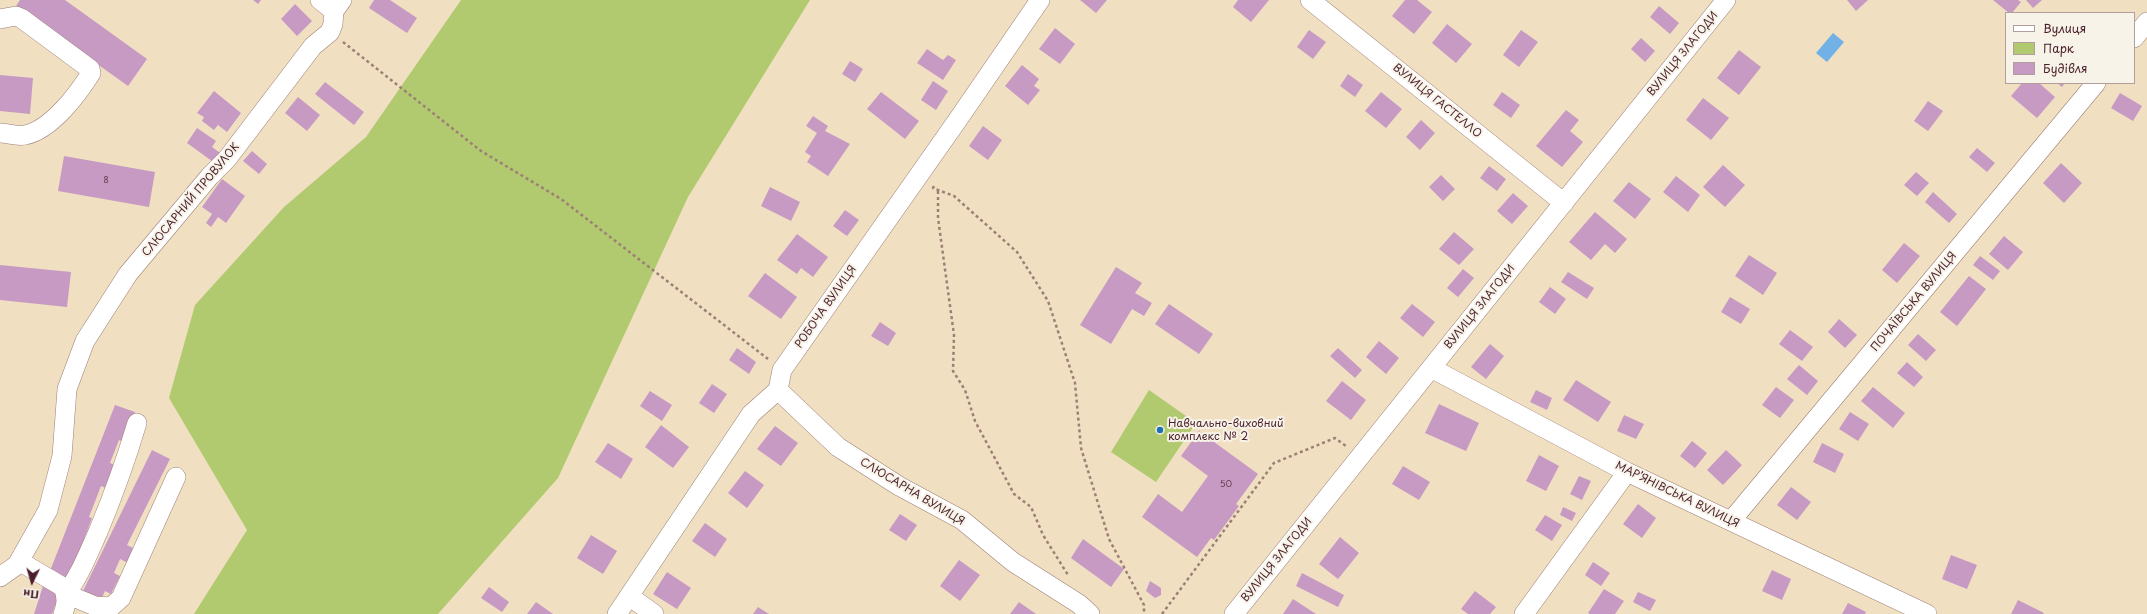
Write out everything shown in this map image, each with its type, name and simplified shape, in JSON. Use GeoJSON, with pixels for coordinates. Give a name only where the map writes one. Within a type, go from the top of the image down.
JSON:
{"type":"FeatureCollection","features":[{"type":"Feature","properties":{"kind":"street","name":"РОБОЧА ВУЛИЦЯ"},"geometry":{"type":"LineString","coordinates":[[778,390],[782,370],[1040,0]]}},
{"type":"Feature","properties":{"kind":"street","name":"ВУЛИЦЯ ГАСТЕЛЛО"},"geometry":{"type":"LineString","coordinates":[[1310,0],[1564,203]]}},
{"type":"Feature","properties":{"kind":"street","name":"ВУЛИЦЯ ЗЛАГОДИ"},"geometry":{"type":"LineString","coordinates":[[1234,614],[1726,0]]}},
{"type":"Feature","properties":{"kind":"street"},"geometry":{"type":"LineString","coordinates":[[330,32],[334,24],[332,4]]}},
{"type":"Feature","properties":{"kind":"street"},"geometry":{"type":"LineString","coordinates":[[0,19],[16,16],[21,18],[90,69],[91,73],[76,98],[39,128],[24,135],[0,133]]}},
{"type":"Feature","properties":{"kind":"street"},"geometry":{"type":"LineString","coordinates":[[2135,37],[2147,22]]}},
{"type":"Feature","properties":{"kind":"street","name":"СЛЮСАРНИЙ ПРОВУЛОК"},"geometry":{"type":"LineString","coordinates":[[18,562],[48,510],[62,456],[67,389],[85,341],[128,274],[210,176],[228,159],[312,46],[330,32]]}},
{"type":"Feature","properties":{"kind":"street","name":"ПОЧАЇВСЬКА ВУЛИЦЯ"},"geometry":{"type":"LineString","coordinates":[[1731,521],[2095,84]]}},
{"type":"Feature","properties":{"kind":"street","name":"МАР’ЯНІВСЬКА ВУЛИЦЯ"},"geometry":{"type":"LineString","coordinates":[[1431,368],[1627,472],[1731,521],[1914,611]]}},
{"type":"Feature","properties":{"kind":"street"},"geometry":{"type":"LineString","coordinates":[[617,614],[751,414],[778,390]]}},
{"type":"Feature","properties":{"kind":"street","name":"СЛЮСАРНА ВУЛИЦЯ"},"geometry":{"type":"LineString","coordinates":[[778,390],[838,447],[899,486],[962,520],[1013,562],[1079,604],[1090,614]]}},
{"type":"Feature","properties":{"kind":"street"},"geometry":{"type":"LineString","coordinates":[[66,594],[79,577],[105,516],[124,468],[137,423]]}},
{"type":"Feature","properties":{"kind":"street"},"geometry":{"type":"LineString","coordinates":[[1524,614],[1627,472]]}},
{"type":"Feature","properties":{"kind":"street"},"geometry":{"type":"LineString","coordinates":[[66,594],[95,606],[111,607],[121,598],[176,477]]}},
{"type":"Feature","properties":{"kind":"street"},"geometry":{"type":"LineString","coordinates":[[0,577],[18,562],[62,587],[66,594],[67,605],[64,614]]}},
{"type":"Feature","properties":{"kind":"street"},"geometry":{"type":"LineString","coordinates":[[629,596],[654,614]]}},
{"type":"Feature","properties":{"kind":"path"},"geometry":{"type":"LineString","coordinates":[[330,32],[481,151],[561,199],[782,370]]}},
{"type":"Feature","properties":{"kind":"path"},"geometry":{"type":"LineString","coordinates":[[936,182],[933,188],[954,196],[1017,252],[1048,301],[1075,383],[1080,448],[1109,539],[1144,605],[1144,614]]}},
{"type":"Feature","properties":{"kind":"path"},"geometry":{"type":"LineString","coordinates":[[938,191],[938,218],[954,335],[953,370],[965,390],[975,421],[1014,494],[1031,507],[1042,535],[1070,578]]}},
{"type":"Feature","properties":{"kind":"path"},"geometry":{"type":"LineString","coordinates":[[1162,614],[1274,463],[1335,438],[1360,456]]}},
{"type":"Feature","properties":{"kind":"green space"},"geometry":{"type":"Polygon","coordinates":[[[461,0],[810,0],[688,197],[558,478],[438,614],[194,614],[247,530],[169,398],[195,305],[284,207],[366,137],[461,0]]]}},
{"type":"Feature","properties":{"kind":"green space"},"geometry":{"type":"Polygon","coordinates":[[[1149,390],[1196,423],[1156,482],[1111,452],[1149,390]]]}},
{"type":"Feature","properties":{"kind":"water"},"geometry":{"type":"Polygon","coordinates":[[[1833,33],[1844,42],[1827,62],[1816,53],[1833,33]]]}},
{"type":"Feature","properties":{"kind":"building"},"geometry":{"type":"Polygon","coordinates":[[[20,0],[65,0],[147,59],[128,86],[16,6],[20,0]]]}},
{"type":"Feature","properties":{"kind":"building"},"geometry":{"type":"Polygon","coordinates":[[[253,0],[261,0],[258,4],[253,0]]]}},
{"type":"Feature","properties":{"kind":"building"},"geometry":{"type":"Polygon","coordinates":[[[374,0],[390,0],[417,18],[407,33],[369,8],[374,0]]]}},
{"type":"Feature","properties":{"kind":"building"},"geometry":{"type":"Polygon","coordinates":[[[1080,0],[1107,0],[1096,13],[1080,0]]]}},
{"type":"Feature","properties":{"kind":"building"},"geometry":{"type":"Polygon","coordinates":[[[1238,0],[1269,0],[1251,22],[1233,7],[1238,0]]]}},
{"type":"Feature","properties":{"kind":"building"},"geometry":{"type":"Polygon","coordinates":[[[1405,0],[1417,0],[1432,12],[1414,34],[1392,16],[1405,0]]]}},
{"type":"Feature","properties":{"kind":"building"},"geometry":{"type":"Polygon","coordinates":[[[1847,0],[1868,0],[1856,11],[1847,0]]]}},
{"type":"Feature","properties":{"kind":"building"},"geometry":{"type":"Polygon","coordinates":[[[1993,0],[2018,0],[2021,2],[2013,12],[2008,12],[1993,0]]]}},
{"type":"Feature","properties":{"kind":"building"},"geometry":{"type":"Polygon","coordinates":[[[2026,0],[2042,0],[2033,8],[2026,0]]]}},
{"type":"Feature","properties":{"kind":"building"},"geometry":{"type":"Polygon","coordinates":[[[295,4],[312,21],[297,36],[281,19],[295,4]]]}},
{"type":"Feature","properties":{"kind":"building"},"geometry":{"type":"Polygon","coordinates":[[[1659,6],[1679,23],[1670,34],[1650,17],[1659,6]]]}},
{"type":"Feature","properties":{"kind":"building"},"geometry":{"type":"Polygon","coordinates":[[[1447,24],[1472,44],[1456,63],[1432,43],[1447,24]]]}},
{"type":"Feature","properties":{"kind":"building"},"geometry":{"type":"Polygon","coordinates":[[[1055,28],[1075,44],[1060,64],[1039,49],[1055,28]]]}},
{"type":"Feature","properties":{"kind":"building"},"geometry":{"type":"Polygon","coordinates":[[[1309,30],[1326,42],[1313,59],[1297,47],[1309,30]]]}},
{"type":"Feature","properties":{"kind":"building"},"geometry":{"type":"Polygon","coordinates":[[[1521,30],[1538,42],[1519,67],[1503,55],[1521,30]]]}},
{"type":"Feature","properties":{"kind":"building"},"geometry":{"type":"Polygon","coordinates":[[[1641,38],[1655,51],[1645,62],[1631,49],[1641,38]]]}},
{"type":"Feature","properties":{"kind":"building"},"geometry":{"type":"Polygon","coordinates":[[[927,49],[943,60],[948,55],[956,60],[943,80],[917,63],[927,49]]]}},
{"type":"Feature","properties":{"kind":"building"},"geometry":{"type":"Polygon","coordinates":[[[1739,50],[1761,67],[1739,95],[1717,78],[1739,50]]]}},
{"type":"Feature","properties":{"kind":"building"},"geometry":{"type":"Polygon","coordinates":[[[850,61],[863,69],[855,82],[842,74],[850,61]]]}},
{"type":"Feature","properties":{"kind":"building"},"geometry":{"type":"Polygon","coordinates":[[[1022,65],[1039,79],[1034,86],[1040,90],[1028,105],[1005,86],[1022,65]]]}},
{"type":"Feature","properties":{"kind":"building"},"geometry":{"type":"Polygon","coordinates":[[[1348,74],[1363,85],[1355,97],[1340,86],[1348,74]]]}},
{"type":"Feature","properties":{"kind":"building"},"geometry":{"type":"Polygon","coordinates":[[[0,75],[33,78],[30,114],[0,111],[0,75]]]}},
{"type":"Feature","properties":{"kind":"building"},"geometry":{"type":"Polygon","coordinates":[[[933,81],[948,91],[936,110],[921,100],[933,81]]]}},
{"type":"Feature","properties":{"kind":"building"},"geometry":{"type":"Polygon","coordinates":[[[325,82],[364,112],[354,125],[315,94],[325,82]]]}},
{"type":"Feature","properties":{"kind":"building"},"geometry":{"type":"Polygon","coordinates":[[[2021,84],[2040,84],[2055,97],[2037,118],[2011,96],[2021,84]]]}},
{"type":"Feature","properties":{"kind":"building"},"geometry":{"type":"Polygon","coordinates":[[[214,91],[241,113],[227,132],[218,125],[214,130],[202,121],[204,117],[197,113],[214,91]]]}},
{"type":"Feature","properties":{"kind":"building"},"geometry":{"type":"Polygon","coordinates":[[[881,92],[919,121],[905,139],[867,109],[881,92]]]}},
{"type":"Feature","properties":{"kind":"building"},"geometry":{"type":"Polygon","coordinates":[[[1381,92],[1402,109],[1386,128],[1365,111],[1381,92]]]}},
{"type":"Feature","properties":{"kind":"building"},"geometry":{"type":"Polygon","coordinates":[[[1502,92],[1520,105],[1511,118],[1493,105],[1502,92]]]}},
{"type":"Feature","properties":{"kind":"building"},"geometry":{"type":"Polygon","coordinates":[[[2120,93],[2142,106],[2133,121],[2111,108],[2120,93]]]}},
{"type":"Feature","properties":{"kind":"building"},"geometry":{"type":"Polygon","coordinates":[[[298,97],[320,115],[307,131],[285,113],[298,97]]]}},
{"type":"Feature","properties":{"kind":"building"},"geometry":{"type":"Polygon","coordinates":[[[1703,98],[1729,118],[1711,140],[1686,120],[1703,98]]]}},
{"type":"Feature","properties":{"kind":"building"},"geometry":{"type":"Polygon","coordinates":[[[1928,101],[1943,111],[1928,131],[1914,121],[1928,101]]]}},
{"type":"Feature","properties":{"kind":"building"},"geometry":{"type":"Polygon","coordinates":[[[1566,110],[1579,120],[1570,131],[1583,142],[1562,167],[1536,146],[1566,110]]]}},
{"type":"Feature","properties":{"kind":"building"},"geometry":{"type":"Polygon","coordinates":[[[813,116],[828,126],[825,131],[850,144],[828,176],[807,162],[811,156],[805,152],[817,133],[806,126],[813,116]]]}},
{"type":"Feature","properties":{"kind":"building"},"geometry":{"type":"Polygon","coordinates":[[[1421,120],[1435,133],[1420,150],[1406,137],[1421,120]]]}},
{"type":"Feature","properties":{"kind":"building"},"geometry":{"type":"Polygon","coordinates":[[[983,126],[1002,140],[988,160],[969,146],[983,126]]]}},
{"type":"Feature","properties":{"kind":"building"},"geometry":{"type":"Polygon","coordinates":[[[197,128],[216,141],[212,147],[223,155],[216,164],[187,143],[197,128]]]}},
{"type":"Feature","properties":{"kind":"building"},"geometry":{"type":"Polygon","coordinates":[[[1977,148],[1995,163],[1987,172],[1969,157],[1977,148]]]}},
{"type":"Feature","properties":{"kind":"building"},"geometry":{"type":"Polygon","coordinates":[[[252,151],[267,164],[259,174],[243,161],[252,151]]]}},
{"type":"Feature","properties":{"kind":"building"},"geometry":{"type":"Polygon","coordinates":[[[64,156],[155,172],[149,207],[58,191],[64,156]]]}},
{"type":"Feature","properties":{"kind":"building"},"geometry":{"type":"Polygon","coordinates":[[[2061,163],[2082,183],[2064,203],[2043,183],[2061,163]]]}},
{"type":"Feature","properties":{"kind":"building"},"geometry":{"type":"Polygon","coordinates":[[[1723,165],[1745,185],[1725,207],[1703,187],[1723,165]]]}},
{"type":"Feature","properties":{"kind":"building"},"geometry":{"type":"Polygon","coordinates":[[[1489,166],[1506,179],[1497,191],[1480,178],[1489,166]]]}},
{"type":"Feature","properties":{"kind":"building"},"geometry":{"type":"Polygon","coordinates":[[[1916,172],[1929,183],[1917,196],[1904,185],[1916,172]]]}},
{"type":"Feature","properties":{"kind":"building"},"geometry":{"type":"Polygon","coordinates":[[[1441,175],[1455,189],[1443,201],[1429,187],[1441,175]]]}},
{"type":"Feature","properties":{"kind":"building"},"geometry":{"type":"Polygon","coordinates":[[[1676,176],[1700,195],[1688,212],[1663,192],[1676,176]]]}},
{"type":"Feature","properties":{"kind":"building"},"geometry":{"type":"Polygon","coordinates":[[[222,179],[245,196],[226,223],[218,217],[211,227],[206,223],[212,214],[202,207],[222,179]]]}},
{"type":"Feature","properties":{"kind":"building"},"geometry":{"type":"Polygon","coordinates":[[[1629,182],[1651,199],[1635,219],[1613,201],[1629,182]]]}},
{"type":"Feature","properties":{"kind":"building"},"geometry":{"type":"Polygon","coordinates":[[[770,187],[800,202],[791,221],[761,206],[770,187]]]}},
{"type":"Feature","properties":{"kind":"building"},"geometry":{"type":"Polygon","coordinates":[[[1933,192],[1957,214],[1949,223],[1925,202],[1933,192]]]}},
{"type":"Feature","properties":{"kind":"building"},"geometry":{"type":"Polygon","coordinates":[[[1513,193],[1528,206],[1512,224],[1497,211],[1513,193]]]}},
{"type":"Feature","properties":{"kind":"building"},"geometry":{"type":"Polygon","coordinates":[[[845,210],[859,220],[847,236],[833,226],[845,210]]]}},
{"type":"Feature","properties":{"kind":"building"},"geometry":{"type":"Polygon","coordinates":[[[1595,212],[1627,239],[1615,253],[1605,244],[1591,260],[1569,242],[1595,212]]]}},
{"type":"Feature","properties":{"kind":"building"},"geometry":{"type":"Polygon","coordinates":[[[1454,232],[1474,249],[1459,265],[1439,249],[1454,232]]]}},
{"type":"Feature","properties":{"kind":"building"},"geometry":{"type":"Polygon","coordinates":[[[797,234],[828,257],[813,277],[801,268],[797,274],[777,260],[797,234]]]}},
{"type":"Feature","properties":{"kind":"building"},"geometry":{"type":"Polygon","coordinates":[[[2004,236],[2023,252],[2008,270],[1989,254],[2004,236]]]}},
{"type":"Feature","properties":{"kind":"building"},"geometry":{"type":"Polygon","coordinates":[[[1904,243],[1920,256],[1897,283],[1882,270],[1904,243]]]}},
{"type":"Feature","properties":{"kind":"building"},"geometry":{"type":"Polygon","coordinates":[[[1749,255],[1777,273],[1763,295],[1735,276],[1749,255]]]}},
{"type":"Feature","properties":{"kind":"building"},"geometry":{"type":"Polygon","coordinates":[[[1980,256],[2000,271],[1993,280],[1973,265],[1980,256]]]}},
{"type":"Feature","properties":{"kind":"building"},"geometry":{"type":"Polygon","coordinates":[[[0,265],[71,272],[67,307],[0,300],[0,265]]]}},
{"type":"Feature","properties":{"kind":"building"},"geometry":{"type":"Polygon","coordinates":[[[1116,267],[1142,283],[1135,293],[1152,303],[1144,316],[1132,309],[1111,344],[1080,325],[1116,267]]]}},
{"type":"Feature","properties":{"kind":"building"},"geometry":{"type":"Polygon","coordinates":[[[1463,269],[1474,278],[1458,297],[1447,288],[1463,269]]]}},
{"type":"Feature","properties":{"kind":"building"},"geometry":{"type":"Polygon","coordinates":[[[1568,272],[1594,288],[1587,299],[1561,282],[1568,272]]]}},
{"type":"Feature","properties":{"kind":"building"},"geometry":{"type":"Polygon","coordinates":[[[765,273],[797,297],[781,319],[748,296],[765,273]]]}},
{"type":"Feature","properties":{"kind":"building"},"geometry":{"type":"Polygon","coordinates":[[[1969,276],[1986,289],[1957,326],[1940,312],[1969,276]]]}},
{"type":"Feature","properties":{"kind":"building"},"geometry":{"type":"Polygon","coordinates":[[[1550,287],[1566,299],[1555,314],[1539,302],[1550,287]]]}},
{"type":"Feature","properties":{"kind":"building"},"geometry":{"type":"Polygon","coordinates":[[[1730,297],[1750,309],[1741,324],[1721,312],[1730,297]]]}},
{"type":"Feature","properties":{"kind":"building"},"geometry":{"type":"Polygon","coordinates":[[[1169,304],[1213,334],[1199,354],[1155,324],[1169,304]]]}},
{"type":"Feature","properties":{"kind":"building"},"geometry":{"type":"Polygon","coordinates":[[[1412,304],[1435,322],[1423,337],[1400,318],[1412,304]]]}},
{"type":"Feature","properties":{"kind":"building"},"geometry":{"type":"Polygon","coordinates":[[[1839,319],[1857,335],[1845,348],[1828,332],[1839,319]]]}},
{"type":"Feature","properties":{"kind":"building"},"geometry":{"type":"Polygon","coordinates":[[[880,322],[896,333],[888,346],[871,336],[880,322]]]}},
{"type":"Feature","properties":{"kind":"building"},"geometry":{"type":"Polygon","coordinates":[[[1790,330],[1813,347],[1802,361],[1779,344],[1790,330]]]}},
{"type":"Feature","properties":{"kind":"building"},"geometry":{"type":"Polygon","coordinates":[[[1918,334],[1936,350],[1926,361],[1908,345],[1918,334]]]}},
{"type":"Feature","properties":{"kind":"building"},"geometry":{"type":"Polygon","coordinates":[[[1379,341],[1399,358],[1386,374],[1366,357],[1379,341]]]}},
{"type":"Feature","properties":{"kind":"building"},"geometry":{"type":"Polygon","coordinates":[[[1490,344],[1504,356],[1486,379],[1471,367],[1490,344]]]}},
{"type":"Feature","properties":{"kind":"building"},"geometry":{"type":"Polygon","coordinates":[[[737,348],[756,362],[749,374],[729,360],[737,348]]]}},
{"type":"Feature","properties":{"kind":"building"},"geometry":{"type":"Polygon","coordinates":[[[1338,348],[1362,370],[1355,378],[1330,356],[1338,348]]]}},
{"type":"Feature","properties":{"kind":"building"},"geometry":{"type":"Polygon","coordinates":[[[1907,362],[1923,377],[1914,387],[1897,373],[1907,362]]]}},
{"type":"Feature","properties":{"kind":"building"},"geometry":{"type":"Polygon","coordinates":[[[1799,365],[1818,381],[1807,395],[1787,379],[1799,365]]]}},
{"type":"Feature","properties":{"kind":"building"},"geometry":{"type":"Polygon","coordinates":[[[1576,380],[1611,402],[1598,422],[1563,400],[1576,380]]]}},
{"type":"Feature","properties":{"kind":"building"},"geometry":{"type":"Polygon","coordinates":[[[1342,381],[1366,400],[1351,420],[1326,401],[1342,381]]]}},
{"type":"Feature","properties":{"kind":"building"},"geometry":{"type":"Polygon","coordinates":[[[712,384],[727,394],[714,413],[699,403],[712,384]]]}},
{"type":"Feature","properties":{"kind":"building"},"geometry":{"type":"Polygon","coordinates":[[[1776,387],[1794,400],[1780,418],[1762,405],[1776,387]]]}},
{"type":"Feature","properties":{"kind":"building"},"geometry":{"type":"Polygon","coordinates":[[[1873,387],[1905,413],[1893,428],[1861,401],[1873,387]]]}},
{"type":"Feature","properties":{"kind":"building"},"geometry":{"type":"Polygon","coordinates":[[[1536,390],[1552,398],[1547,410],[1530,402],[1536,390]]]}},
{"type":"Feature","properties":{"kind":"building"},"geometry":{"type":"Polygon","coordinates":[[[650,391],[672,405],[662,421],[640,406],[650,391]]]}},
{"type":"Feature","properties":{"kind":"building"},"geometry":{"type":"Polygon","coordinates":[[[1439,404],[1479,423],[1466,451],[1425,433],[1439,404]]]}},
{"type":"Feature","properties":{"kind":"building"},"geometry":{"type":"Polygon","coordinates":[[[115,405],[135,412],[123,442],[119,440],[110,463],[117,466],[108,489],[101,486],[89,517],[92,518],[69,579],[50,571],[115,405]]]}},
{"type":"Feature","properties":{"kind":"building"},"geometry":{"type":"Polygon","coordinates":[[[1850,412],[1869,424],[1858,441],[1839,429],[1850,412]]]}},
{"type":"Feature","properties":{"kind":"building"},"geometry":{"type":"Polygon","coordinates":[[[1624,415],[1644,424],[1636,439],[1617,431],[1624,415]]]}},
{"type":"Feature","properties":{"kind":"building"},"geometry":{"type":"Polygon","coordinates":[[[661,425],[689,447],[673,468],[645,447],[661,425]]]}},
{"type":"Feature","properties":{"kind":"building"},"geometry":{"type":"Polygon","coordinates":[[[775,426],[798,443],[781,466],[757,449],[775,426]]]}},
{"type":"Feature","properties":{"kind":"building"},"geometry":{"type":"Polygon","coordinates":[[[1199,431],[1258,474],[1236,504],[1239,506],[1214,540],[1211,538],[1197,557],[1142,517],[1158,494],[1182,512],[1208,476],[1181,456],[1199,431]]]}},
{"type":"Feature","properties":{"kind":"building"},"geometry":{"type":"Polygon","coordinates":[[[1692,441],[1707,453],[1695,468],[1680,456],[1692,441]]]}},
{"type":"Feature","properties":{"kind":"building"},"geometry":{"type":"Polygon","coordinates":[[[608,443],[633,459],[621,479],[595,462],[608,443]]]}},
{"type":"Feature","properties":{"kind":"building"},"geometry":{"type":"Polygon","coordinates":[[[1822,443],[1844,454],[1835,473],[1813,462],[1822,443]]]}},
{"type":"Feature","properties":{"kind":"building"},"geometry":{"type":"Polygon","coordinates":[[[152,450],[170,459],[127,545],[135,549],[128,563],[120,559],[114,573],[120,576],[111,594],[105,591],[100,602],[82,593],[152,450]]]}},
{"type":"Feature","properties":{"kind":"building"},"geometry":{"type":"Polygon","coordinates":[[[1726,450],[1742,465],[1723,485],[1707,470],[1726,450]]]}},
{"type":"Feature","properties":{"kind":"building"},"geometry":{"type":"Polygon","coordinates":[[[1539,455],[1559,466],[1546,491],[1526,481],[1539,455]]]}},
{"type":"Feature","properties":{"kind":"building"},"geometry":{"type":"Polygon","coordinates":[[[1403,466],[1430,482],[1419,500],[1392,484],[1403,466]]]}},
{"type":"Feature","properties":{"kind":"building"},"geometry":{"type":"Polygon","coordinates":[[[745,471],[764,485],[747,508],[728,493],[745,471]]]}},
{"type":"Feature","properties":{"kind":"building"},"geometry":{"type":"Polygon","coordinates":[[[1579,476],[1591,481],[1582,500],[1570,494],[1579,476]]]}},
{"type":"Feature","properties":{"kind":"building"},"geometry":{"type":"Polygon","coordinates":[[[1791,487],[1811,502],[1797,520],[1777,505],[1791,487]]]}},
{"type":"Feature","properties":{"kind":"building"},"geometry":{"type":"Polygon","coordinates":[[[1638,504],[1656,518],[1642,538],[1623,524],[1638,504]]]}},
{"type":"Feature","properties":{"kind":"building"},"geometry":{"type":"Polygon","coordinates":[[[1563,507],[1576,513],[1572,521],[1560,515],[1563,507]]]}},
{"type":"Feature","properties":{"kind":"building"},"geometry":{"type":"Polygon","coordinates":[[[900,514],[917,525],[906,541],[889,530],[900,514]]]}},
{"type":"Feature","properties":{"kind":"building"},"geometry":{"type":"Polygon","coordinates":[[[1545,515],[1562,525],[1552,541],[1535,530],[1545,515]]]}},
{"type":"Feature","properties":{"kind":"building"},"geometry":{"type":"Polygon","coordinates":[[[705,523],[727,539],[715,557],[692,541],[705,523]]]}},
{"type":"Feature","properties":{"kind":"building"},"geometry":{"type":"Polygon","coordinates":[[[591,535],[617,551],[603,574],[577,558],[591,535]]]}},
{"type":"Feature","properties":{"kind":"building"},"geometry":{"type":"Polygon","coordinates":[[[1340,537],[1359,553],[1338,579],[1319,564],[1340,537]]]}},
{"type":"Feature","properties":{"kind":"building"},"geometry":{"type":"Polygon","coordinates":[[[1083,539],[1124,569],[1111,587],[1071,558],[1083,539]]]}},
{"type":"Feature","properties":{"kind":"building"},"geometry":{"type":"Polygon","coordinates":[[[1951,555],[1977,565],[1967,589],[1942,579],[1951,555]]]}},
{"type":"Feature","properties":{"kind":"building"},"geometry":{"type":"Polygon","coordinates":[[[959,560],[980,575],[960,601],[940,586],[959,560]]]}},
{"type":"Feature","properties":{"kind":"building"},"geometry":{"type":"Polygon","coordinates":[[[1593,562],[1610,573],[1601,586],[1585,575],[1593,562]]]}},
{"type":"Feature","properties":{"kind":"building"},"geometry":{"type":"Polygon","coordinates":[[[1772,570],[1791,579],[1782,600],[1762,591],[1772,570]]]}},
{"type":"Feature","properties":{"kind":"building"},"geometry":{"type":"Polygon","coordinates":[[[667,572],[691,588],[677,609],[653,594],[667,572]]]}},
{"type":"Feature","properties":{"kind":"building"},"geometry":{"type":"Polygon","coordinates":[[[1302,573],[1344,595],[1338,607],[1296,586],[1302,573]]]}},
{"type":"Feature","properties":{"kind":"building"},"geometry":{"type":"Polygon","coordinates":[[[1150,581],[1161,588],[1161,595],[1155,598],[1146,591],[1150,581]]]}},
{"type":"Feature","properties":{"kind":"building"},"geometry":{"type":"Polygon","coordinates":[[[43,586],[60,592],[52,614],[34,614],[43,586]]]}},
{"type":"Feature","properties":{"kind":"building"},"geometry":{"type":"Polygon","coordinates":[[[489,587],[509,602],[502,612],[481,598],[489,587]]]}},
{"type":"Feature","properties":{"kind":"building"},"geometry":{"type":"Polygon","coordinates":[[[1604,589],[1624,601],[1615,614],[1588,613],[1604,589]]]}},
{"type":"Feature","properties":{"kind":"building"},"geometry":{"type":"Polygon","coordinates":[[[1475,591],[1496,607],[1490,614],[1468,614],[1461,609],[1475,591]]]}},
{"type":"Feature","properties":{"kind":"building"},"geometry":{"type":"Polygon","coordinates":[[[1638,592],[1656,600],[1650,611],[1633,602],[1638,592]]]}},
{"type":"Feature","properties":{"kind":"building"},"geometry":{"type":"Polygon","coordinates":[[[1293,599],[1316,614],[1283,614],[1293,599]]]}},
{"type":"Feature","properties":{"kind":"building"},"geometry":{"type":"Polygon","coordinates":[[[2018,600],[2044,613],[2011,614],[2018,600]]]}},
{"type":"Feature","properties":{"kind":"building"},"geometry":{"type":"Polygon","coordinates":[[[536,602],[553,614],[527,614],[536,602]]]}},
{"type":"Feature","properties":{"kind":"building"},"geometry":{"type":"Polygon","coordinates":[[[1019,602],[1036,614],[1010,614],[1019,602]]]}},
{"type":"Feature","properties":{"kind":"building"},"geometry":{"type":"Polygon","coordinates":[[[1848,603],[1866,612],[1865,614],[1842,614],[1848,603]]]}},
{"type":"Feature","properties":{"kind":"building"},"geometry":{"type":"Polygon","coordinates":[[[758,607],[769,614],[753,614],[758,607]]]}},
{"type":"Feature","properties":{"kind":"place","name":"Навчально-виховний комплекс № 2"},"geometry":{"type":"Point","coordinates":[1160,430]}}]}
